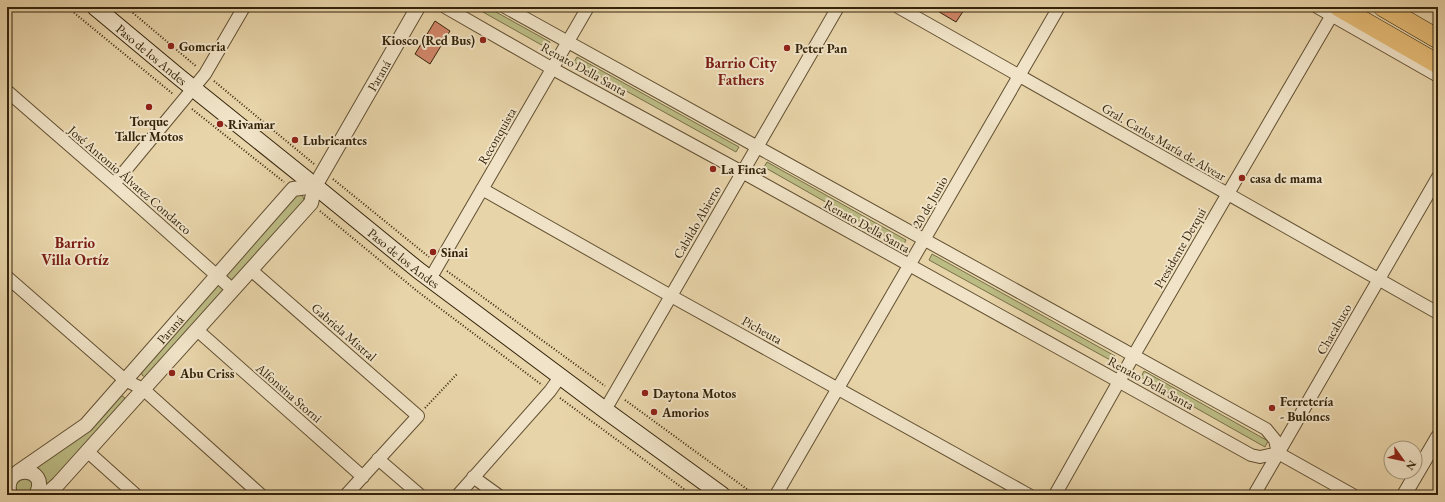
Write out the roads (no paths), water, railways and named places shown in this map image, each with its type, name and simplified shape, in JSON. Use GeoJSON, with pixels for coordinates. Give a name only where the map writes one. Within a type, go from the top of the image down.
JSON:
{"type":"FeatureCollection","features":[{"type":"Feature","properties":{"kind":"highway"},"geometry":{"type":"LineString","coordinates":[[1383,7],[1438,39]]}},
{"type":"Feature","properties":{"kind":"highway"},"geometry":{"type":"LineString","coordinates":[[1336,11],[1438,64]]}},
{"type":"Feature","properties":{"kind":"main road","name":"Paso de los Andes"},"geometry":{"type":"LineString","coordinates":[[96,7],[193,89],[430,279],[560,377],[722,495]]}},
{"type":"Feature","properties":{"kind":"street"},"geometry":{"type":"LineString","coordinates":[[114,184],[205,74],[244,7]]}},
{"type":"Feature","properties":{"kind":"street","name":"Paraná"},"geometry":{"type":"LineString","coordinates":[[43,495],[52,490],[311,204],[315,186],[418,7]]}},
{"type":"Feature","properties":{"kind":"street","name":"Renato Della Santa"},"geometry":{"type":"LineString","coordinates":[[445,7],[553,69],[742,172],[1251,455],[1260,457],[1278,453],[1275,440],[1266,429],[505,7]]}},
{"type":"Feature","properties":{"kind":"street","name":"Reconquista"},"geometry":{"type":"LineString","coordinates":[[430,279],[588,7]]}},
{"type":"Feature","properties":{"kind":"street","name":"Cabildo Abierto"},"geometry":{"type":"LineString","coordinates":[[605,410],[838,7]]}},
{"type":"Feature","properties":{"kind":"street","name":"Gral. Carlos María de Alvear"},"geometry":{"type":"LineString","coordinates":[[898,7],[1438,313]]}},
{"type":"Feature","properties":{"kind":"street","name":"20 de Junio"},"geometry":{"type":"LineString","coordinates":[[776,495],[1059,7]]}},
{"type":"Feature","properties":{"kind":"street"},"geometry":{"type":"LineString","coordinates":[[1318,7],[1336,11],[1438,76]]}},
{"type":"Feature","properties":{"kind":"street","name":"Presidente Derqui"},"geometry":{"type":"LineString","coordinates":[[1055,495],[1227,194],[1336,11]]}},
{"type":"Feature","properties":{"kind":"street","name":"José Antonio Álvarez Condarco"},"geometry":{"type":"LineString","coordinates":[[7,91],[233,290]]}},
{"type":"Feature","properties":{"kind":"street","name":"Chacabuco"},"geometry":{"type":"LineString","coordinates":[[1254,495],[1438,177]]}},
{"type":"Feature","properties":{"kind":"street","name":"Paraná"},"geometry":{"type":"LineString","coordinates":[[13,474],[82,428],[293,189],[315,186]]}},
{"type":"Feature","properties":{"kind":"street","name":"Picheuta"},"geometry":{"type":"LineString","coordinates":[[482,189],[671,296],[1030,495]]}},
{"type":"Feature","properties":{"kind":"street","name":"Gabriela Mistral"},"geometry":{"type":"LineString","coordinates":[[251,270],[418,416],[378,459]]}},
{"type":"Feature","properties":{"kind":"street"},"geometry":{"type":"LineString","coordinates":[[7,277],[125,380],[143,389],[261,495]]}},
{"type":"Feature","properties":{"kind":"street","name":"Alfonsina Storni"},"geometry":{"type":"LineString","coordinates":[[197,330],[363,477]]}},
{"type":"Feature","properties":{"kind":"street"},"geometry":{"type":"LineString","coordinates":[[458,495],[550,391],[560,377]]}},
{"type":"Feature","properties":{"kind":"street"},"geometry":{"type":"LineString","coordinates":[[1404,495],[1438,437]]}},
{"type":"Feature","properties":{"kind":"street"},"geometry":{"type":"LineString","coordinates":[[87,451],[136,495]]}},
{"type":"Feature","properties":{"kind":"street"},"geometry":{"type":"LineString","coordinates":[[1278,453],[1353,495]]}},
{"type":"Feature","properties":{"kind":"street"},"geometry":{"type":"LineString","coordinates":[[346,495],[378,459],[420,495]]}},
{"type":"Feature","properties":{"kind":"street"},"geometry":{"type":"LineString","coordinates":[[10,495],[7,486],[13,474],[27,471],[35,477],[38,486],[36,495]]}},
{"type":"Feature","properties":{"kind":"street"},"geometry":{"type":"LineString","coordinates":[[474,477],[498,495]]}},
{"type":"Feature","properties":{"kind":"place","name":"Kiosco (Red Bus)"},"geometry":{"type":"Point","coordinates":[483,40]}},
{"type":"Feature","properties":{"kind":"place","name":"Gomeria"},"geometry":{"type":"Point","coordinates":[171,46]}},
{"type":"Feature","properties":{"kind":"place","name":"Peter Pan"},"geometry":{"type":"Point","coordinates":[787,48]}},
{"type":"Feature","properties":{"kind":"place","name":"Torque Taller Motos"},"geometry":{"type":"Point","coordinates":[149,107]}},
{"type":"Feature","properties":{"kind":"place","name":"Rivamar"},"geometry":{"type":"Point","coordinates":[220,124]}},
{"type":"Feature","properties":{"kind":"place","name":"Lubricantes"},"geometry":{"type":"Point","coordinates":[295,140]}},
{"type":"Feature","properties":{"kind":"place","name":"La Finca"},"geometry":{"type":"Point","coordinates":[713,169]}},
{"type":"Feature","properties":{"kind":"place","name":"casa de mama"},"geometry":{"type":"Point","coordinates":[1242,178]}},
{"type":"Feature","properties":{"kind":"place","name":"Sinai"},"geometry":{"type":"Point","coordinates":[433,252]}},
{"type":"Feature","properties":{"kind":"place","name":"Abu Criss"},"geometry":{"type":"Point","coordinates":[172,373]}},
{"type":"Feature","properties":{"kind":"place","name":"Daytona Motos"},"geometry":{"type":"Point","coordinates":[645,393]}},
{"type":"Feature","properties":{"kind":"place","name":"Ferretería - Bulones"},"geometry":{"type":"Point","coordinates":[1272,408]}},
{"type":"Feature","properties":{"kind":"place","name":"Amorios"},"geometry":{"type":"Point","coordinates":[654,412]}},
{"type":"Feature","properties":{"kind":"district","name":"Barrio City Fathers"},"geometry":{"type":"Point","coordinates":[741,70]}},
{"type":"Feature","properties":{"kind":"district","name":"Barrio Villa Ortíz"},"geometry":{"type":"Point","coordinates":[75,250]}}]}
